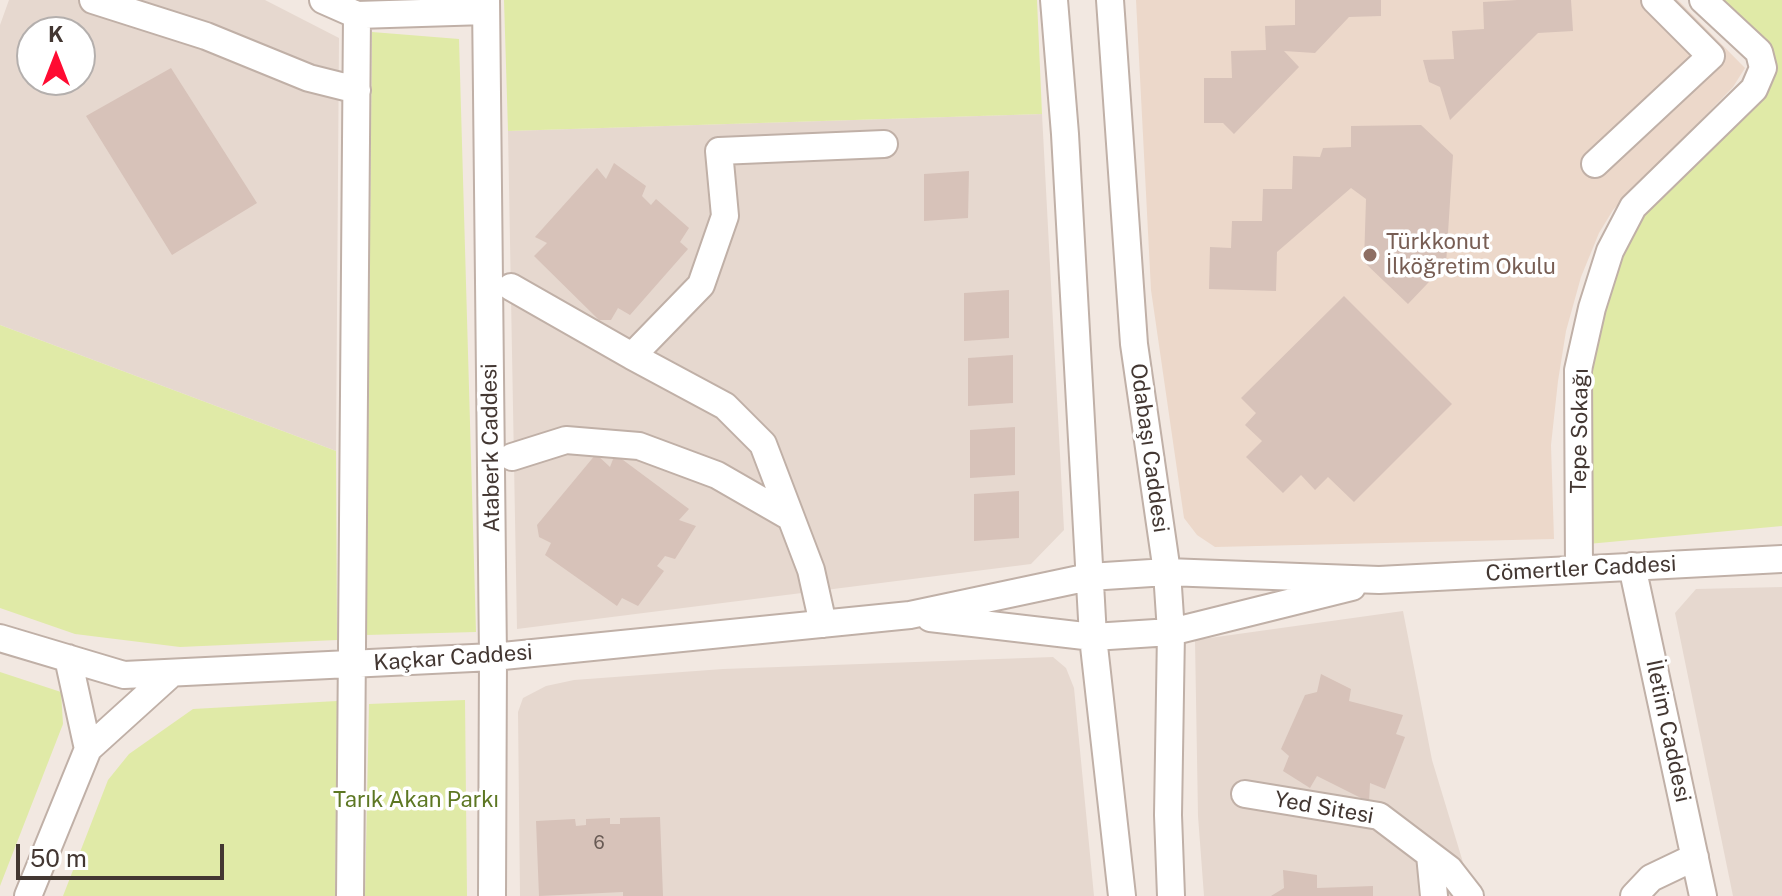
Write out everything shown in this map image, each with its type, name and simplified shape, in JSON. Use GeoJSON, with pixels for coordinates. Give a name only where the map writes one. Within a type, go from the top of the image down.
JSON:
{"type":"FeatureCollection","features":[{"type":"Feature","properties":{"kind":"street"},"geometry":{"type":"LineString","coordinates":[[93,0],[206,36],[309,78],[357,90]]}},
{"type":"Feature","properties":{"kind":"street"},"geometry":{"type":"LineString","coordinates":[[323,0],[357,15],[486,6]]}},
{"type":"Feature","properties":{"kind":"street"},"geometry":{"type":"LineString","coordinates":[[1054,0],[1066,150],[1093,637],[1122,896]]}},
{"type":"Feature","properties":{"kind":"street","name":"Odabaşı Caddesi"},"geometry":{"type":"LineString","coordinates":[[1110,0],[1134,344],[1167,572],[1171,632],[1168,815],[1171,896]]}},
{"type":"Feature","properties":{"kind":"street"},"geometry":{"type":"LineString","coordinates":[[1595,164],[1711,56],[1655,0]]}},
{"type":"Feature","properties":{"kind":"street","name":"Tepe Sokağı"},"geometry":{"type":"LineString","coordinates":[[1579,569],[1578,370],[1592,308],[1610,251],[1633,207],[1754,89],[1763,68],[1759,52],[1703,0]]}},
{"type":"Feature","properties":{"kind":"street","name":"Ataberk Caddesi"},"geometry":{"type":"LineString","coordinates":[[486,6],[493,657],[492,896]]}},
{"type":"Feature","properties":{"kind":"street"},"geometry":{"type":"LineString","coordinates":[[350,896],[357,15]]}},
{"type":"Feature","properties":{"kind":"street"},"geometry":{"type":"LineString","coordinates":[[632,356],[701,285],[725,216],[719,151],[884,144]]}},
{"type":"Feature","properties":{"kind":"street"},"geometry":{"type":"LineString","coordinates":[[511,287],[725,406],[763,444],[811,570],[823,624]]}},
{"type":"Feature","properties":{"kind":"street"},"geometry":{"type":"LineString","coordinates":[[512,457],[566,440],[639,446],[717,475],[790,517]]}},
{"type":"Feature","properties":{"kind":"street","name":"Cömertler Caddesi"},"geometry":{"type":"LineString","coordinates":[[1089,577],[1167,572],[1379,580],[1782,559]]}},
{"type":"Feature","properties":{"kind":"street","name":"İletim Caddesi"},"geometry":{"type":"LineString","coordinates":[[1632,566],[1703,896]]}},
{"type":"Feature","properties":{"kind":"street","name":"Kaçkar Caddesi"},"geometry":{"type":"LineString","coordinates":[[0,638],[124,675],[493,657],[910,615],[1089,577]]}},
{"type":"Feature","properties":{"kind":"street","name":"Cömertler Caddesi"},"geometry":{"type":"LineString","coordinates":[[1093,637],[1171,632],[1379,580]]}},
{"type":"Feature","properties":{"kind":"street","name":"Kaçkar Caddesi"},"geometry":{"type":"LineString","coordinates":[[910,615],[1093,637]]}},
{"type":"Feature","properties":{"kind":"street"},"geometry":{"type":"LineString","coordinates":[[68,658],[88,749]]}},
{"type":"Feature","properties":{"kind":"street"},"geometry":{"type":"LineString","coordinates":[[28,896],[88,749],[172,673]]}},
{"type":"Feature","properties":{"kind":"street","name":"Yed Sitesi"},"geometry":{"type":"LineString","coordinates":[[1245,794],[1379,816],[1449,869],[1470,896]]}},
{"type":"Feature","properties":{"kind":"street"},"geometry":{"type":"LineString","coordinates":[[1430,855],[1434,896]]}},
{"type":"Feature","properties":{"kind":"street"},"geometry":{"type":"LineString","coordinates":[[1634,896],[1651,878],[1695,857]]}},
{"type":"Feature","properties":{"kind":"shaded area"},"geometry":{"type":"Polygon","coordinates":[[[9,0],[265,0],[339,38],[336,451],[0,325],[0,25],[9,0]]]}},
{"type":"Feature","properties":{"kind":"shaded area","name":"Türkkonut İlköğretim Okulu"},"geometry":{"type":"Polygon","coordinates":[[[1136,0],[1678,0],[1745,68],[1733,87],[1613,210],[1599,233],[1581,277],[1566,331],[1551,445],[1554,539],[1215,547],[1197,535],[1184,518],[1151,290],[1136,0]]]}},
{"type":"Feature","properties":{"kind":"shaded area"},"geometry":{"type":"Polygon","coordinates":[[[1042,114],[1064,530],[1031,564],[517,629],[508,131],[1042,114]]]}},
{"type":"Feature","properties":{"kind":"shaded area"},"geometry":{"type":"Polygon","coordinates":[[[1782,587],[1782,896],[1733,896],[1675,613],[1696,589],[1782,587]]]}},
{"type":"Feature","properties":{"kind":"shaded area"},"geometry":{"type":"Polygon","coordinates":[[[1403,611],[1432,760],[1465,869],[1469,896],[1204,896],[1198,816],[1195,640],[1403,611]]]}},
{"type":"Feature","properties":{"kind":"shaded area"},"geometry":{"type":"Polygon","coordinates":[[[1053,657],[1066,668],[1074,688],[1094,896],[520,896],[518,712],[523,698],[546,686],[574,680],[723,669],[1053,657]]]}},
{"type":"Feature","properties":{"kind":"green space"},"geometry":{"type":"Polygon","coordinates":[[[504,0],[1037,0],[1042,114],[508,131],[504,0]]]}},
{"type":"Feature","properties":{"kind":"green space"},"geometry":{"type":"Polygon","coordinates":[[[1720,0],[1782,0],[1782,526],[1588,544],[1591,363],[1606,289],[1630,227],[1775,78],[1769,49],[1720,0]]]}},
{"type":"Feature","properties":{"kind":"green space"},"geometry":{"type":"Polygon","coordinates":[[[372,32],[459,39],[476,632],[366,635],[372,32]]]}},
{"type":"Feature","properties":{"kind":"green space"},"geometry":{"type":"Polygon","coordinates":[[[0,325],[336,451],[337,640],[180,647],[75,634],[0,608],[0,325]]]}},
{"type":"Feature","properties":{"kind":"green space"},"geometry":{"type":"Polygon","coordinates":[[[0,672],[61,692],[63,724],[0,886],[0,672]]]}},
{"type":"Feature","properties":{"kind":"green space","name":"Tarık Akan Parkı"},"geometry":{"type":"Polygon","coordinates":[[[465,700],[467,896],[365,896],[369,704],[465,700]]]}},
{"type":"Feature","properties":{"kind":"green space"},"geometry":{"type":"Polygon","coordinates":[[[337,701],[335,896],[63,896],[108,780],[129,754],[193,709],[337,701]]]}},
{"type":"Feature","properties":{"kind":"building"},"geometry":{"type":"Polygon","coordinates":[[[1295,0],[1381,0],[1381,16],[1349,17],[1315,53],[1284,51],[1299,67],[1234,134],[1223,123],[1204,123],[1204,78],[1232,78],[1231,51],[1266,50],[1265,26],[1295,25],[1295,0]]]}},
{"type":"Feature","properties":{"kind":"building"},"geometry":{"type":"Polygon","coordinates":[[[1571,0],[1573,31],[1538,33],[1450,120],[1440,87],[1429,82],[1423,60],[1454,59],[1452,31],[1484,29],[1483,2],[1571,0]]]}},
{"type":"Feature","properties":{"kind":"building"},"geometry":{"type":"Polygon","coordinates":[[[171,68],[257,203],[172,255],[86,116],[171,68]]]}},
{"type":"Feature","properties":{"kind":"building"},"geometry":{"type":"Polygon","coordinates":[[[1421,125],[1453,155],[1446,264],[1408,304],[1364,262],[1366,199],[1351,188],[1277,252],[1276,291],[1209,289],[1210,247],[1231,248],[1232,221],[1262,221],[1263,189],[1292,189],[1293,156],[1320,157],[1323,148],[1351,147],[1351,126],[1421,125]]]}},
{"type":"Feature","properties":{"kind":"building"},"geometry":{"type":"Polygon","coordinates":[[[614,163],[646,186],[642,196],[651,205],[656,199],[689,228],[680,242],[688,249],[630,315],[618,308],[611,320],[599,320],[534,256],[547,243],[535,237],[597,168],[606,179],[614,163]]]}},
{"type":"Feature","properties":{"kind":"building"},"geometry":{"type":"Polygon","coordinates":[[[969,171],[968,218],[924,221],[924,174],[969,171]]]}},
{"type":"Feature","properties":{"kind":"building"},"geometry":{"type":"Polygon","coordinates":[[[1009,290],[1009,338],[964,341],[964,293],[1009,290]]]}},
{"type":"Feature","properties":{"kind":"building","name":"Türkkonut İlköğretim Okulu"},"geometry":{"type":"Polygon","coordinates":[[[1344,296],[1452,404],[1354,502],[1328,477],[1315,490],[1301,475],[1283,493],[1246,457],[1262,441],[1245,425],[1256,413],[1241,398],[1344,296]]]}},
{"type":"Feature","properties":{"kind":"building"},"geometry":{"type":"Polygon","coordinates":[[[1013,355],[1013,403],[968,406],[968,358],[1013,355]]]}},
{"type":"Feature","properties":{"kind":"building"},"geometry":{"type":"Polygon","coordinates":[[[1015,427],[1015,475],[970,478],[970,430],[1015,427]]]}},
{"type":"Feature","properties":{"kind":"building"},"geometry":{"type":"Polygon","coordinates":[[[596,454],[610,467],[615,454],[689,509],[679,520],[696,526],[675,559],[665,556],[657,566],[664,571],[638,606],[622,598],[617,606],[545,555],[551,543],[539,537],[537,525],[596,454]]]}},
{"type":"Feature","properties":{"kind":"building"},"geometry":{"type":"Polygon","coordinates":[[[1019,491],[1019,538],[974,541],[974,494],[1019,491]]]}},
{"type":"Feature","properties":{"kind":"building"},"geometry":{"type":"Polygon","coordinates":[[[1321,674],[1351,689],[1349,701],[1403,715],[1396,734],[1405,737],[1385,789],[1370,783],[1369,802],[1317,776],[1310,788],[1283,771],[1289,756],[1281,749],[1305,695],[1317,692],[1321,674]]]}},
{"type":"Feature","properties":{"kind":"building"},"geometry":{"type":"Polygon","coordinates":[[[660,817],[663,896],[623,896],[623,892],[539,896],[536,821],[575,819],[576,826],[586,825],[586,819],[610,818],[610,824],[620,824],[620,818],[660,817]]]}},
{"type":"Feature","properties":{"kind":"building"},"geometry":{"type":"Polygon","coordinates":[[[1283,870],[1317,875],[1317,888],[1373,886],[1373,896],[1271,896],[1284,888],[1283,870]]]}},
{"type":"Feature","properties":{"kind":"place","name":"Türkkonut İlköğretim Okulu"},"geometry":{"type":"Point","coordinates":[1370,255]}}]}
